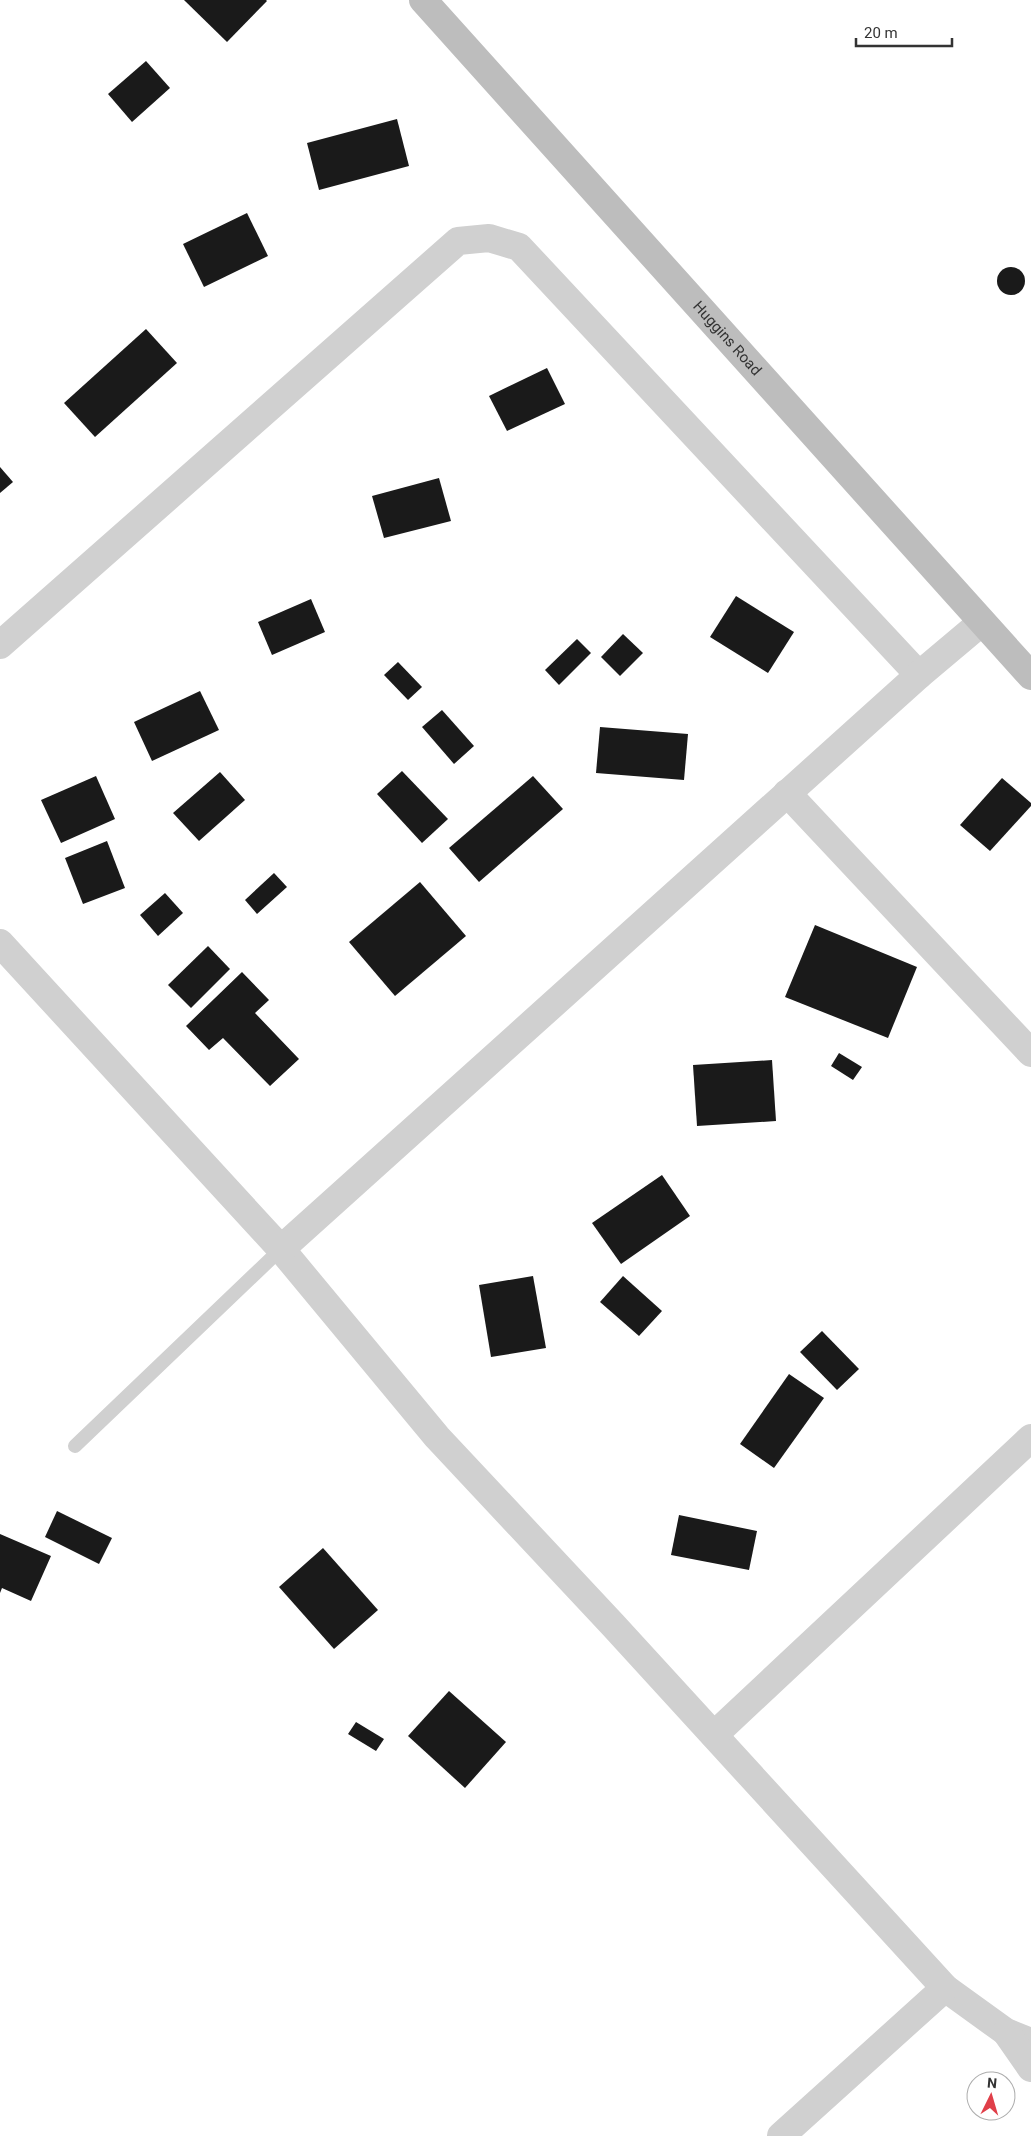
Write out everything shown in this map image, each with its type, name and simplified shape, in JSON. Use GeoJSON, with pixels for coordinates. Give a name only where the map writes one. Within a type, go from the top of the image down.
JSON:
{"type":"FeatureCollection","features":[{"type":"Feature","properties":{"kind":"street","name":"Huggins Road"},"geometry":{"type":"LineString","coordinates":[[424,0],[1031,676]]}},
{"type":"Feature","properties":{"kind":"street"},"geometry":{"type":"LineString","coordinates":[[0,644],[458,240],[489,238],[519,247],[919,675]]}},
{"type":"Feature","properties":{"kind":"street"},"geometry":{"type":"LineString","coordinates":[[281,1249],[787,793],[919,675],[982,622]]}},
{"type":"Feature","properties":{"kind":"street"},"geometry":{"type":"LineString","coordinates":[[787,793],[1031,1053]]}},
{"type":"Feature","properties":{"kind":"street"},"geometry":{"type":"LineString","coordinates":[[0,943],[281,1249],[437,1437],[714,1735],[944,1988],[1006,2032],[1031,2042]]}},
{"type":"Feature","properties":{"kind":"street"},"geometry":{"type":"LineString","coordinates":[[714,1735],[1031,1438]]}},
{"type":"Feature","properties":{"kind":"street"},"geometry":{"type":"LineString","coordinates":[[781,2136],[944,1988]]}},
{"type":"Feature","properties":{"kind":"street"},"geometry":{"type":"LineString","coordinates":[[1006,2032],[1031,2068]]}},
{"type":"Feature","properties":{"kind":"lane"},"geometry":{"type":"LineString","coordinates":[[75,1446],[281,1249]]}},
{"type":"Feature","properties":{"kind":"building"},"geometry":{"type":"Polygon","coordinates":[[[184,0],[266,0],[267,1],[227,42],[184,0]]]}},
{"type":"Feature","properties":{"kind":"building"},"geometry":{"type":"Polygon","coordinates":[[[146,61],[170,88],[132,122],[108,94],[146,61]]]}},
{"type":"Feature","properties":{"kind":"building"},"geometry":{"type":"Polygon","coordinates":[[[397,119],[409,166],[319,190],[307,143],[397,119]]]}},
{"type":"Feature","properties":{"kind":"building"},"geometry":{"type":"Polygon","coordinates":[[[247,213],[268,256],[204,287],[183,244],[247,213]]]}},
{"type":"Feature","properties":{"kind":"building"},"geometry":{"type":"Polygon","coordinates":[[[1011,267],[1021,271],[1025,281],[1021,291],[1011,295],[1001,291],[997,281],[1001,271],[1011,267]]]}},
{"type":"Feature","properties":{"kind":"building"},"geometry":{"type":"Polygon","coordinates":[[[146,329],[177,363],[95,437],[64,403],[146,329]]]}},
{"type":"Feature","properties":{"kind":"building"},"geometry":{"type":"Polygon","coordinates":[[[547,368],[565,404],[507,431],[489,396],[547,368]]]}},
{"type":"Feature","properties":{"kind":"building"},"geometry":{"type":"Polygon","coordinates":[[[0,467],[13,482],[0,493],[0,467]]]}},
{"type":"Feature","properties":{"kind":"building"},"geometry":{"type":"Polygon","coordinates":[[[439,478],[451,521],[384,538],[372,496],[439,478]]]}},
{"type":"Feature","properties":{"kind":"building"},"geometry":{"type":"Polygon","coordinates":[[[736,596],[794,632],[768,673],[710,637],[736,596]]]}},
{"type":"Feature","properties":{"kind":"building"},"geometry":{"type":"Polygon","coordinates":[[[311,599],[325,632],[272,655],[258,622],[311,599]]]}},
{"type":"Feature","properties":{"kind":"building"},"geometry":{"type":"Polygon","coordinates":[[[623,634],[643,653],[620,676],[601,657],[623,634]]]}},
{"type":"Feature","properties":{"kind":"building"},"geometry":{"type":"Polygon","coordinates":[[[577,639],[591,653],[559,685],[545,670],[577,639]]]}},
{"type":"Feature","properties":{"kind":"building"},"geometry":{"type":"Polygon","coordinates":[[[398,662],[422,687],[408,700],[384,675],[398,662]]]}},
{"type":"Feature","properties":{"kind":"building"},"geometry":{"type":"Polygon","coordinates":[[[200,691],[219,730],[152,761],[134,722],[200,691]]]}},
{"type":"Feature","properties":{"kind":"building"},"geometry":{"type":"Polygon","coordinates":[[[442,710],[474,746],[454,764],[422,727],[442,710]]]}},
{"type":"Feature","properties":{"kind":"building"},"geometry":{"type":"Polygon","coordinates":[[[600,727],[688,734],[684,780],[596,773],[600,727]]]}},
{"type":"Feature","properties":{"kind":"building"},"geometry":{"type":"Polygon","coordinates":[[[402,771],[448,819],[422,843],[377,794],[402,771]]]}},
{"type":"Feature","properties":{"kind":"building"},"geometry":{"type":"Polygon","coordinates":[[[220,772],[245,800],[199,841],[173,813],[220,772]]]}},
{"type":"Feature","properties":{"kind":"building"},"geometry":{"type":"Polygon","coordinates":[[[96,776],[115,819],[61,843],[41,800],[96,776]]]}},
{"type":"Feature","properties":{"kind":"building"},"geometry":{"type":"Polygon","coordinates":[[[533,776],[563,809],[479,882],[449,848],[533,776]]]}},
{"type":"Feature","properties":{"kind":"building"},"geometry":{"type":"Polygon","coordinates":[[[1002,778],[1031,803],[1031,806],[990,851],[960,825],[1002,778]]]}},
{"type":"Feature","properties":{"kind":"building"},"geometry":{"type":"Polygon","coordinates":[[[107,841],[125,888],[83,904],[65,858],[107,841]]]}},
{"type":"Feature","properties":{"kind":"building"},"geometry":{"type":"Polygon","coordinates":[[[274,873],[287,887],[257,914],[245,900],[274,873]]]}},
{"type":"Feature","properties":{"kind":"building"},"geometry":{"type":"Polygon","coordinates":[[[420,882],[466,936],[395,996],[349,942],[420,882]]]}},
{"type":"Feature","properties":{"kind":"building"},"geometry":{"type":"Polygon","coordinates":[[[165,893],[183,913],[158,936],[140,915],[165,893]]]}},
{"type":"Feature","properties":{"kind":"building"},"geometry":{"type":"Polygon","coordinates":[[[815,925],[917,967],[888,1038],[785,997],[815,925]]]}},
{"type":"Feature","properties":{"kind":"building"},"geometry":{"type":"Polygon","coordinates":[[[208,946],[230,969],[191,1008],[168,985],[208,946]]]}},
{"type":"Feature","properties":{"kind":"building"},"geometry":{"type":"Polygon","coordinates":[[[242,972],[269,1000],[255,1013],[299,1059],[270,1086],[223,1038],[209,1050],[186,1026],[242,972]]]}},
{"type":"Feature","properties":{"kind":"building"},"geometry":{"type":"Polygon","coordinates":[[[839,1053],[862,1067],[853,1080],[831,1066],[839,1053]]]}},
{"type":"Feature","properties":{"kind":"building"},"geometry":{"type":"Polygon","coordinates":[[[772,1060],[776,1121],[697,1126],[693,1065],[772,1060]]]}},
{"type":"Feature","properties":{"kind":"building"},"geometry":{"type":"Polygon","coordinates":[[[662,1175],[690,1216],[621,1264],[592,1223],[662,1175]]]}},
{"type":"Feature","properties":{"kind":"building"},"geometry":{"type":"Polygon","coordinates":[[[533,1276],[546,1348],[491,1357],[479,1285],[533,1276]]]}},
{"type":"Feature","properties":{"kind":"building"},"geometry":{"type":"Polygon","coordinates":[[[623,1276],[662,1311],[639,1336],[600,1302],[623,1276]]]}},
{"type":"Feature","properties":{"kind":"building"},"geometry":{"type":"Polygon","coordinates":[[[822,1331],[859,1369],[837,1390],[800,1352],[822,1331]]]}},
{"type":"Feature","properties":{"kind":"building"},"geometry":{"type":"Polygon","coordinates":[[[789,1374],[824,1398],[774,1468],[740,1444],[789,1374]]]}},
{"type":"Feature","properties":{"kind":"building"},"geometry":{"type":"Polygon","coordinates":[[[57,1511],[112,1538],[99,1564],[45,1537],[57,1511]]]}},
{"type":"Feature","properties":{"kind":"building"},"geometry":{"type":"Polygon","coordinates":[[[679,1515],[757,1531],[749,1570],[671,1555],[679,1515]]]}},
{"type":"Feature","properties":{"kind":"building"},"geometry":{"type":"Polygon","coordinates":[[[0,1534],[51,1556],[31,1601],[2,1588],[0,1593],[0,1534]]]}},
{"type":"Feature","properties":{"kind":"building"},"geometry":{"type":"Polygon","coordinates":[[[323,1548],[378,1610],[334,1649],[279,1587],[323,1548]]]}},
{"type":"Feature","properties":{"kind":"building"},"geometry":{"type":"Polygon","coordinates":[[[449,1691],[506,1742],[465,1788],[408,1736],[449,1691]]]}},
{"type":"Feature","properties":{"kind":"building"},"geometry":{"type":"Polygon","coordinates":[[[356,1722],[384,1739],[376,1751],[348,1734],[356,1722]]]}}]}
